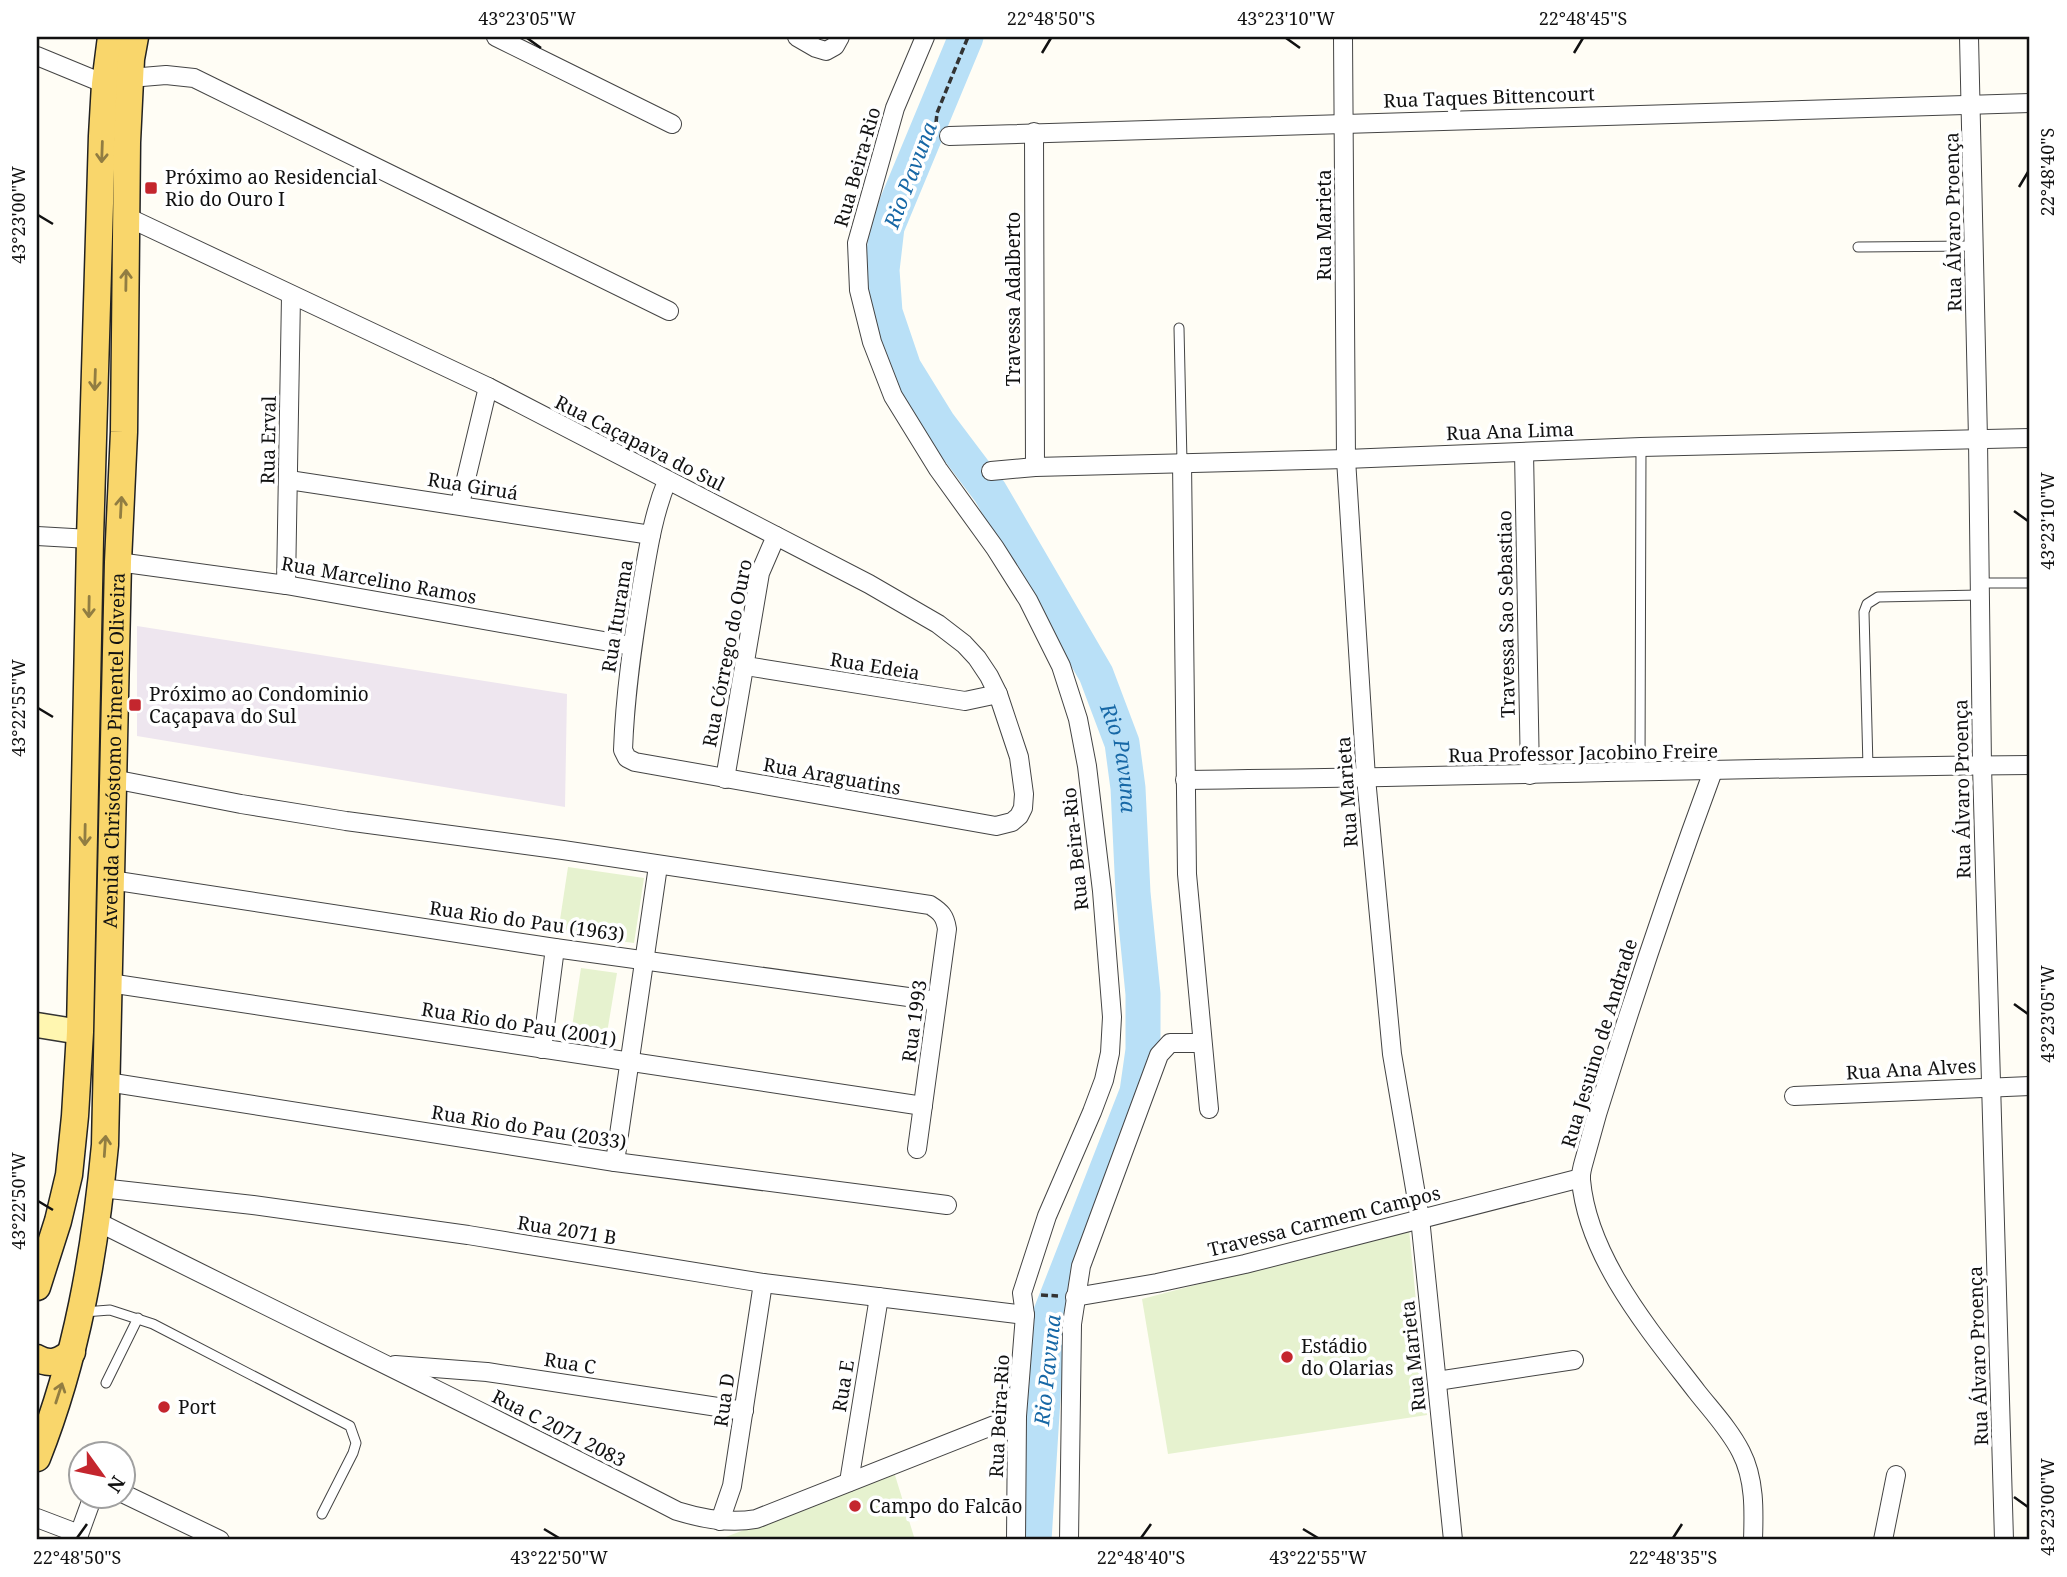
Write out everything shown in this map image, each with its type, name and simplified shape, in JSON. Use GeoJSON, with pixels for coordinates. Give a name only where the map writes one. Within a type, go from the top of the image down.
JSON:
{"type":"FeatureCollection","features":[{"type":"Feature","properties":{"kind":"main road","name":"Avenida Chrisóstomo Pimentel Oliveira"},"geometry":{"type":"LineString","coordinates":[[37,1287],[69,1175],[79,1032],[90,539],[105,84],[111,37]]}},
{"type":"Feature","properties":{"kind":"main road","name":"Avenida Chrisóstomo Pimentel Oliveira"},"geometry":{"type":"LineString","coordinates":[[38,1446],[72,1352],[82,1312],[98,1222],[101,1188],[107,1073],[118,562],[124,432],[130,78],[135,37]]}},
{"type":"Feature","properties":{"kind":"main road"},"geometry":{"type":"LineString","coordinates":[[79,1032],[97,1049],[107,1073]]}},
{"type":"Feature","properties":{"kind":"main road"},"geometry":{"type":"LineString","coordinates":[[37,1358],[53,1363],[72,1352]]}},
{"type":"Feature","properties":{"kind":"street"},"geometry":{"type":"LineString","coordinates":[[496,37],[672,124]]}},
{"type":"Feature","properties":{"kind":"street"},"geometry":{"type":"LineString","coordinates":[[797,37],[826,51],[835,46],[840,37]]}},
{"type":"Feature","properties":{"kind":"street","name":"Rua Beira-Rio"},"geometry":{"type":"LineString","coordinates":[[925,37],[895,108],[857,243],[859,290],[872,342],[893,396],[938,469],[995,548],[1028,600],[1061,666],[1078,719],[1087,766],[1102,891],[1112,1017],[1110,1053],[1093,1111],[1047,1216],[1022,1293],[1025,1315],[1017,1416],[1016,1540]]}},
{"type":"Feature","properties":{"kind":"street","name":"Rua Marieta"},"geometry":{"type":"LineString","coordinates":[[1343,37],[1346,459],[1366,778],[1392,1054],[1420,1218],[1453,1540]]}},
{"type":"Feature","properties":{"kind":"street","name":"Rua Álvaro Proença"},"geometry":{"type":"LineString","coordinates":[[1969,37],[1979,439],[1982,766],[2004,1540]]}},
{"type":"Feature","properties":{"kind":"street"},"geometry":{"type":"LineString","coordinates":[[37,56],[105,84]]}},
{"type":"Feature","properties":{"kind":"street"},"geometry":{"type":"LineString","coordinates":[[130,78],[166,75],[194,78],[669,310]]}},
{"type":"Feature","properties":{"kind":"street","name":"Rua Taques Bittencourt"},"geometry":{"type":"LineString","coordinates":[[949,136],[2030,103]]}},
{"type":"Feature","properties":{"kind":"street","name":"Travessa Adalberto"},"geometry":{"type":"LineString","coordinates":[[1034,132],[1035,467]]}},
{"type":"Feature","properties":{"kind":"street","name":"Rua Caçapava do Sul"},"geometry":{"type":"LineString","coordinates":[[127,217],[488,387],[906,604],[938,624],[977,658],[998,694],[1019,757],[1023,808]]}},
{"type":"Feature","properties":{"kind":"street","name":"Rua Erval"},"geometry":{"type":"LineString","coordinates":[[286,585],[291,296]]}},
{"type":"Feature","properties":{"kind":"street"},"geometry":{"type":"LineString","coordinates":[[460,504],[488,387]]}},
{"type":"Feature","properties":{"kind":"street","name":"Rua Ana Lima"},"geometry":{"type":"LineString","coordinates":[[991,471],[1035,467],[1346,459],[1641,447],[2030,438]]}},
{"type":"Feature","properties":{"kind":"street","name":"Travessa Sao Sebastiao"},"geometry":{"type":"LineString","coordinates":[[1524,452],[1530,775]]}},
{"type":"Feature","properties":{"kind":"street"},"geometry":{"type":"LineString","coordinates":[[1182,462],[1187,874],[1209,1109]]}},
{"type":"Feature","properties":{"kind":"street","name":"Rua Giruá"},"geometry":{"type":"LineString","coordinates":[[289,480],[651,535]]}},
{"type":"Feature","properties":{"kind":"street","name":"Rua Iturama"},"geometry":{"type":"LineString","coordinates":[[627,758],[623,750],[624,715],[632,646],[657,503],[667,481]]}},
{"type":"Feature","properties":{"kind":"street"},"geometry":{"type":"LineString","coordinates":[[37,536],[90,539]]}},
{"type":"Feature","properties":{"kind":"street","name":"Rua Córrego do Ouro"},"geometry":{"type":"LineString","coordinates":[[725,779],[760,573],[776,536]]}},
{"type":"Feature","properties":{"kind":"street","name":"Rua Marcelino Ramos"},"geometry":{"type":"LineString","coordinates":[[118,562],[286,585],[632,646]]}},
{"type":"Feature","properties":{"kind":"street","name":"Rua Edeia"},"geometry":{"type":"LineString","coordinates":[[746,666],[965,701],[998,694]]}},
{"type":"Feature","properties":{"kind":"street","name":"Rua Araguatins"},"geometry":{"type":"LineString","coordinates":[[627,758],[635,762],[725,779],[996,826],[1012,822],[1023,808]]}},
{"type":"Feature","properties":{"kind":"street","name":"Rua Professor Jacobino Freire"},"geometry":{"type":"LineString","coordinates":[[1185,780],[2030,765]]}},
{"type":"Feature","properties":{"kind":"street","name":"Rua Jesuino de Andrade"},"geometry":{"type":"LineString","coordinates":[[1713,771],[1630,1009],[1593,1125],[1581,1178],[1598,1241],[1621,1288],[1655,1338],[1742,1452],[1752,1490],[1753,1540]]}},
{"type":"Feature","properties":{"kind":"street"},"geometry":{"type":"LineString","coordinates":[[113,779],[306,815],[659,866],[615,1162]]}},
{"type":"Feature","properties":{"kind":"street","name":"Rua 1993"},"geometry":{"type":"LineString","coordinates":[[659,866],[930,905],[940,911],[945,918],[947,929],[917,1149]]}},
{"type":"Feature","properties":{"kind":"street","name":"Rua Rio do Pau (1963)"},"geometry":{"type":"LineString","coordinates":[[111,880],[555,948],[937,1001]]}},
{"type":"Feature","properties":{"kind":"street"},"geometry":{"type":"LineString","coordinates":[[542,1049],[555,948]]}},
{"type":"Feature","properties":{"kind":"street","name":"Rua Rio do Pau (2001)"},"geometry":{"type":"LineString","coordinates":[[109,983],[923,1106]]}},
{"type":"Feature","properties":{"kind":"street"},"geometry":{"type":"LineString","coordinates":[[37,1025],[79,1032]]}},
{"type":"Feature","properties":{"kind":"street"},"geometry":{"type":"LineString","coordinates":[[1069,1540],[1072,1324],[1081,1266],[1159,1055],[1170,1043],[1201,1043]]}},
{"type":"Feature","properties":{"kind":"street","name":"Rua Rio do Pau (2033)"},"geometry":{"type":"LineString","coordinates":[[107,1073],[615,1162],[947,1205]]}},
{"type":"Feature","properties":{"kind":"street","name":"Rua Ana Alves"},"geometry":{"type":"LineString","coordinates":[[1794,1096],[2030,1086]]}},
{"type":"Feature","properties":{"kind":"street","name":"Travessa Carmem Campos"},"geometry":{"type":"LineString","coordinates":[[1075,1297],[1245,1264],[1581,1178]]}},
{"type":"Feature","properties":{"kind":"street","name":"Rua 2071 B"},"geometry":{"type":"LineString","coordinates":[[101,1188],[253,1205],[468,1235],[763,1283],[1025,1315]]}},
{"type":"Feature","properties":{"kind":"street","name":"Rua C 2071 2083"},"geometry":{"type":"LineString","coordinates":[[98,1222],[315,1331],[388,1364],[677,1511],[720,1521],[740,1522],[779,1512],[1017,1416]]}},
{"type":"Feature","properties":{"kind":"street","name":"Rua D"},"geometry":{"type":"LineString","coordinates":[[720,1521],[732,1486],[763,1283]]}},
{"type":"Feature","properties":{"kind":"street","name":"Rua E"},"geometry":{"type":"LineString","coordinates":[[849,1482],[879,1297]]}},
{"type":"Feature","properties":{"kind":"street"},"geometry":{"type":"LineString","coordinates":[[1437,1381],[1574,1360]]}},
{"type":"Feature","properties":{"kind":"street","name":"Rua C"},"geometry":{"type":"LineString","coordinates":[[388,1364],[487,1372],[744,1411]]}},
{"type":"Feature","properties":{"kind":"street"},"geometry":{"type":"LineString","coordinates":[[1883,1540],[1896,1475]]}},
{"type":"Feature","properties":{"kind":"street"},"geometry":{"type":"LineString","coordinates":[[136,1500],[220,1540]]}},
{"type":"Feature","properties":{"kind":"street"},"geometry":{"type":"LineString","coordinates":[[37,1518],[78,1537],[88,1510]]}},
{"type":"Feature","properties":{"kind":"lane"},"geometry":{"type":"LineString","coordinates":[[1858,247],[1974,246]]}},
{"type":"Feature","properties":{"kind":"lane"},"geometry":{"type":"LineString","coordinates":[[1179,328],[1182,462]]}},
{"type":"Feature","properties":{"kind":"lane"},"geometry":{"type":"LineString","coordinates":[[1640,770],[1641,447]]}},
{"type":"Feature","properties":{"kind":"lane"},"geometry":{"type":"LineString","coordinates":[[1868,766],[1864,612],[1867,604],[1878,597],[2030,583]]}},
{"type":"Feature","properties":{"kind":"lane"},"geometry":{"type":"LineString","coordinates":[[82,1312],[110,1310],[138,1318],[350,1426],[356,1443],[353,1453],[322,1514]]}},
{"type":"Feature","properties":{"kind":"lane"},"geometry":{"type":"LineString","coordinates":[[106,1383],[138,1318]]}},
{"type":"Feature","properties":{"kind":"path"},"geometry":{"type":"LineString","coordinates":[[949,136],[939,131],[936,124],[937,113],[968,37]]}},
{"type":"Feature","properties":{"kind":"shaded area"},"geometry":{"type":"Polygon","coordinates":[[[137,626],[567,694],[565,807],[137,736],[137,626]]]}},
{"type":"Feature","properties":{"kind":"green space"},"geometry":{"type":"Polygon","coordinates":[[[568,867],[644,878],[634,943],[558,933],[568,867]]]}},
{"type":"Feature","properties":{"kind":"green space"},"geometry":{"type":"Polygon","coordinates":[[[581,968],[617,973],[605,1045],[570,1040],[581,968]]]}},
{"type":"Feature","properties":{"kind":"green space","name":"Estádio do Olarias"},"geometry":{"type":"Polygon","coordinates":[[[1409,1229],[1427,1415],[1168,1454],[1142,1299],[1409,1229]]]}},
{"type":"Feature","properties":{"kind":"green space","name":"Campo do Falcão"},"geometry":{"type":"Polygon","coordinates":[[[894,1472],[915,1540],[718,1540],[894,1472]]]}},
{"type":"Feature","properties":{"kind":"waterway","name":"Rio Pavuna"},"geometry":{"type":"LineString","coordinates":[[966,37],[887,227],[882,270],[885,312],[904,368],[938,423],[990,492],[1096,674],[1122,743],[1128,788],[1133,893],[1143,994],[1143,1050],[1137,1092],[1048,1320],[1034,1540]]}},
{"type":"Feature","properties":{"kind":"place","name":"Próximo ao Residencial Rio do Ouro I"},"geometry":{"type":"Point","coordinates":[151,188]}},
{"type":"Feature","properties":{"kind":"place","name":"Próximo ao Condominio Caçapava do Sul"},"geometry":{"type":"Point","coordinates":[135,705]}},
{"type":"Feature","properties":{"kind":"place","name":"Estádio do Olarias"},"geometry":{"type":"Point","coordinates":[1287,1357]}},
{"type":"Feature","properties":{"kind":"place","name":"Port"},"geometry":{"type":"Point","coordinates":[164,1407]}},
{"type":"Feature","properties":{"kind":"place","name":"Campo do Falcão"},"geometry":{"type":"Point","coordinates":[855,1506]}}]}
